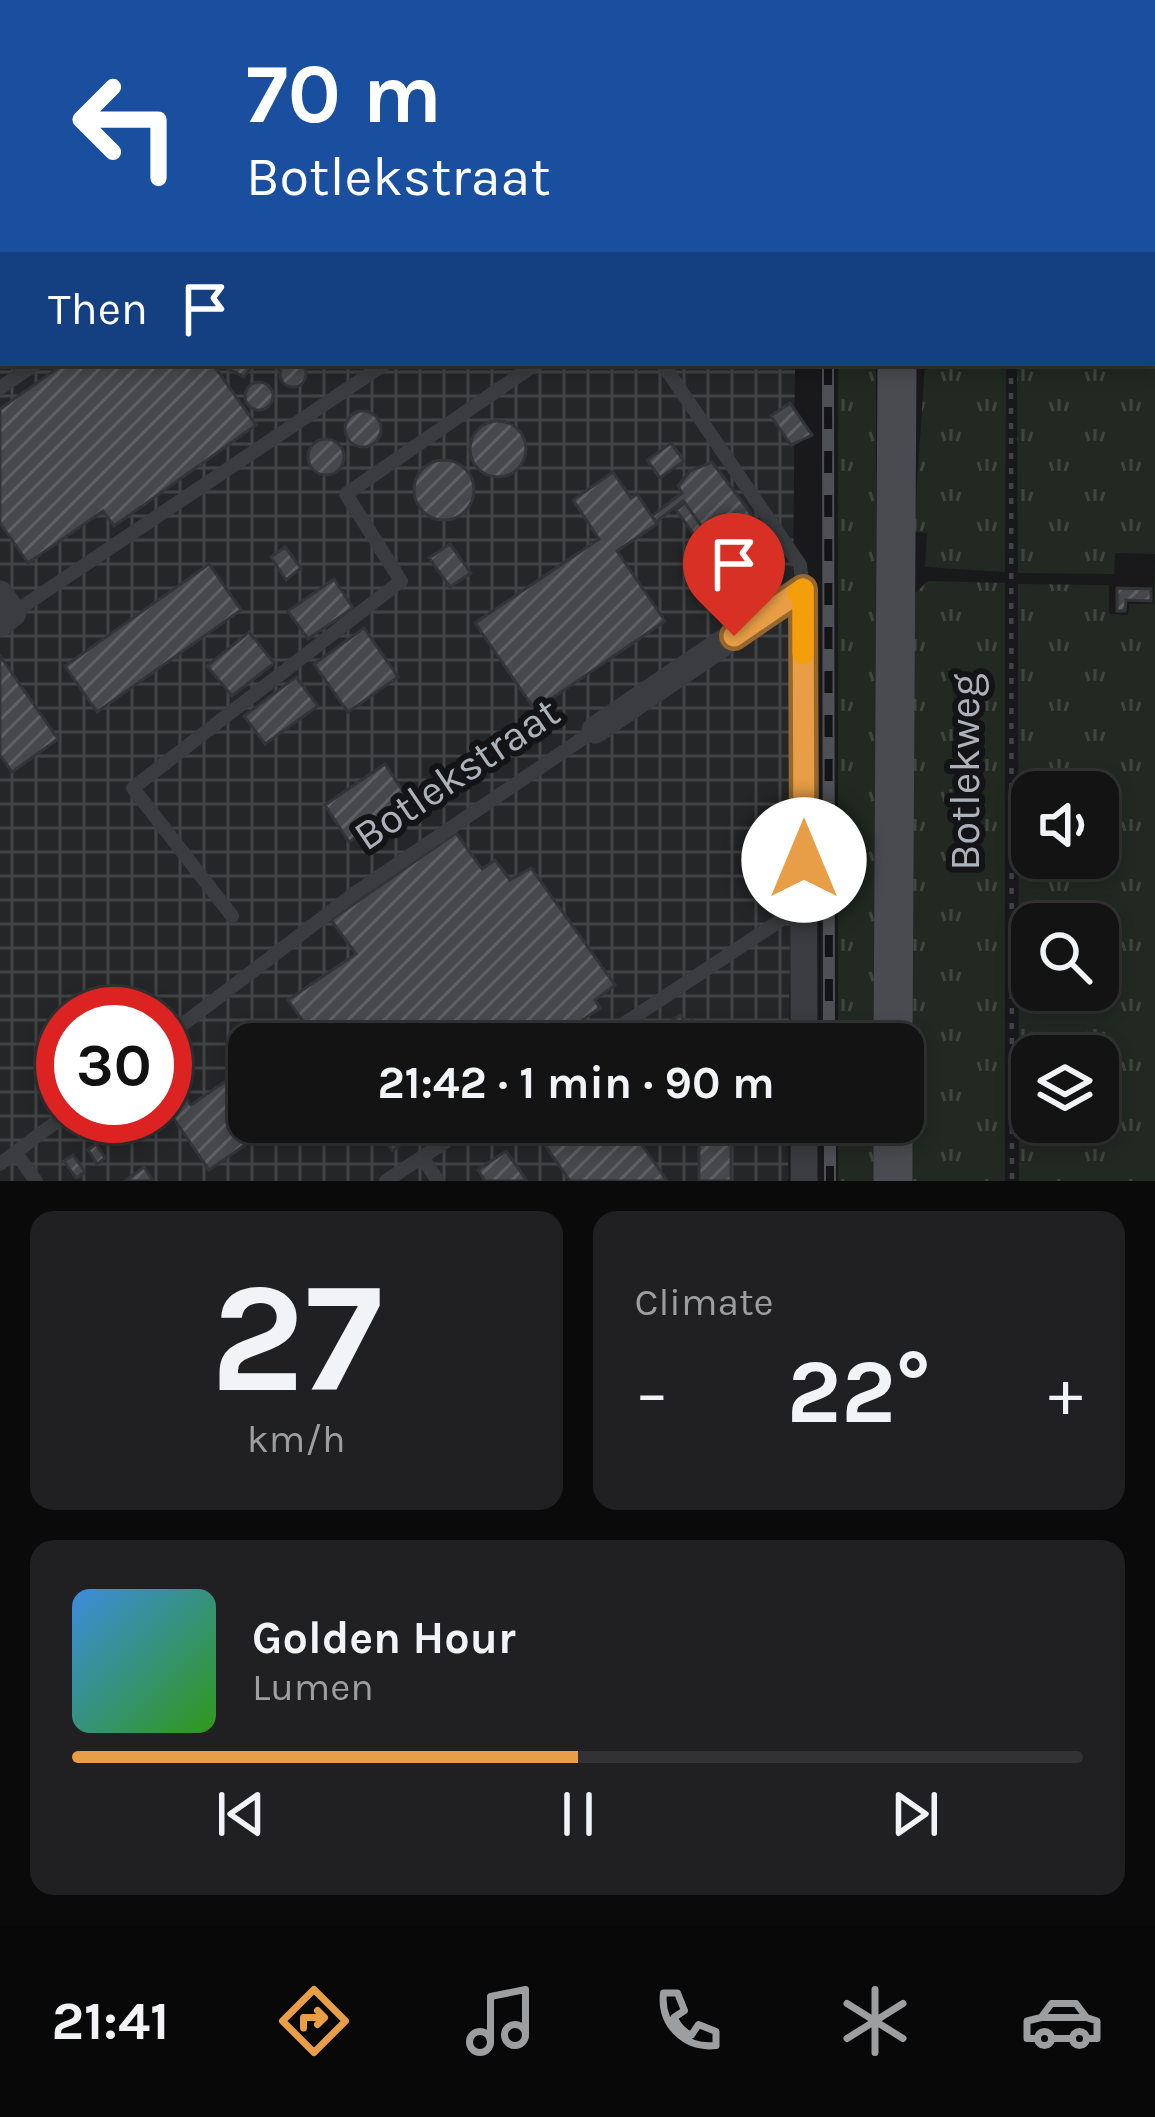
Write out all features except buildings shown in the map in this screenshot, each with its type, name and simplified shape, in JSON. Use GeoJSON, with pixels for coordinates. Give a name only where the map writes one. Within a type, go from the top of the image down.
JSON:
{"type":"FeatureCollection","features":[{"type":"Feature","properties":{"kind":"main road","name":"Botlekweg"},"geometry":{"type":"LineString","coordinates":[[893,1023],[897,366]]}},
{"type":"Feature","properties":{"kind":"main road"},"geometry":{"type":"LineString","coordinates":[[893,1143],[893,1181]]}},
{"type":"Feature","properties":{"kind":"street","name":"Botlekstraat"},"geometry":{"type":"LineString","coordinates":[[595,730],[803,589]]}},
{"type":"Feature","properties":{"kind":"street"},"geometry":{"type":"LineString","coordinates":[[803,589],[804,1023]]}},
{"type":"Feature","properties":{"kind":"street"},"geometry":{"type":"LineString","coordinates":[[804,1143],[804,1181]]}},
{"type":"Feature","properties":{"kind":"lane"},"geometry":{"type":"LineString","coordinates":[[0,388],[33,366]]}},
{"type":"Feature","properties":{"kind":"lane"},"geometry":{"type":"LineString","coordinates":[[4,610],[381,366]]}},
{"type":"Feature","properties":{"kind":"lane"},"geometry":{"type":"LineString","coordinates":[[232,916],[134,788],[401,581],[346,494],[533,366]]}},
{"type":"Feature","properties":{"kind":"lane"},"geometry":{"type":"LineString","coordinates":[[664,366],[800,565],[803,589]]}},
{"type":"Feature","properties":{"kind":"lane","name":"Botlekstraat"},"geometry":{"type":"LineString","coordinates":[[192,1017],[355,893],[595,730]]}},
{"type":"Feature","properties":{"kind":"lane"},"geometry":{"type":"LineString","coordinates":[[625,1023],[804,905]]}},
{"type":"Feature","properties":{"kind":"lane"},"geometry":{"type":"LineString","coordinates":[[0,1164],[36,1138]]}},
{"type":"Feature","properties":{"kind":"lane"},"geometry":{"type":"LineString","coordinates":[[386,1181],[443,1143]]}},
{"type":"Feature","properties":{"kind":"lane"},"geometry":{"type":"LineString","coordinates":[[16,1153],[36,1181]]}},
{"type":"Feature","properties":{"kind":"lane"},"geometry":{"type":"LineString","coordinates":[[422,1157],[438,1181]]}},
{"type":"Feature","properties":{"kind":"path","name":"Botlekweg"},"geometry":{"type":"LineString","coordinates":[[1011,366],[1012,1181]]}},
{"type":"Feature","properties":{"kind":"shaded area"},"geometry":{"type":"Polygon","coordinates":[[[0,366],[795,366],[789,1023],[228,1023],[228,1143],[789,1143],[788,1181],[0,1181],[0,366]]]}},
{"type":"Feature","properties":{"kind":"green space"},"geometry":{"type":"Polygon","coordinates":[[[838,366],[876,366],[876,1023],[838,1023],[838,366]]]}},
{"type":"Feature","properties":{"kind":"green space"},"geometry":{"type":"Polygon","coordinates":[[[925,366],[1006,366],[1005,572],[925,567],[927,533],[914,532],[925,366]]]}},
{"type":"Feature","properties":{"kind":"green space"},"geometry":{"type":"Polygon","coordinates":[[[1017,366],[1155,366],[1155,554],[1115,553],[1114,574],[1018,573],[1017,366]]]}},
{"type":"Feature","properties":{"kind":"green space"},"geometry":{"type":"Polygon","coordinates":[[[1155,562],[1155,1181],[1019,1181],[1019,1143],[1119,1143],[1119,1035],[1019,1035],[1019,1011],[1119,1011],[1119,903],[1019,903],[1018,879],[1119,879],[1119,771],[1018,771],[1018,584],[1109,585],[1109,614],[1128,615],[1129,604],[1154,604],[1155,562]]]}},
{"type":"Feature","properties":{"kind":"green space"},"geometry":{"type":"Polygon","coordinates":[[[928,581],[1005,583],[1005,1181],[911,1181],[911,1143],[924,1143],[924,1023],[911,1023],[910,598],[928,581]]]}},
{"type":"Feature","properties":{"kind":"green space"},"geometry":{"type":"Polygon","coordinates":[[[838,1143],[876,1143],[876,1181],[838,1181],[838,1143]]]}},
{"type":"Feature","properties":{"kind":"railway"},"geometry":{"type":"LineString","coordinates":[[828,366],[829,1023]]}},
{"type":"Feature","properties":{"kind":"railway"},"geometry":{"type":"LineString","coordinates":[[830,1143],[830,1181]]}},
{"type":"Feature","properties":{"kind":"slow traffic"},"geometry":{"type":"LineString","coordinates":[[798,593],[803,589],[803,654]]}},
{"type":"Feature","properties":{"kind":"route"},"geometry":{"type":"LineString","coordinates":[[734,636],[803,589],[804,860]]}}]}
